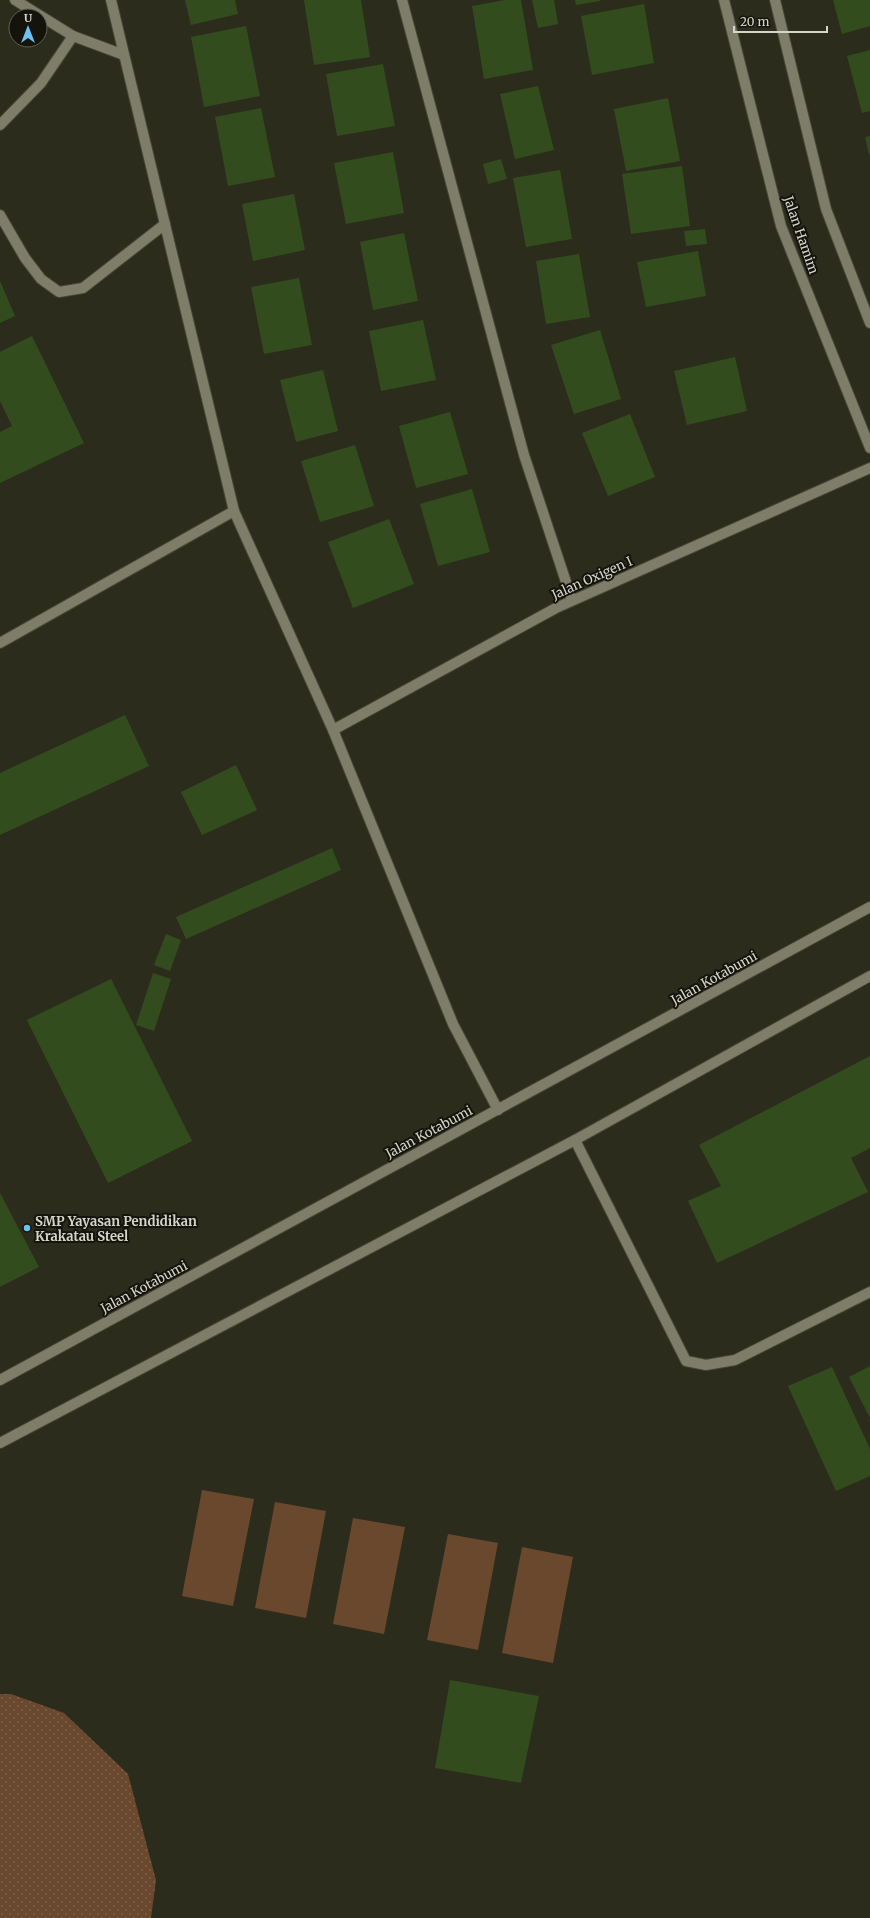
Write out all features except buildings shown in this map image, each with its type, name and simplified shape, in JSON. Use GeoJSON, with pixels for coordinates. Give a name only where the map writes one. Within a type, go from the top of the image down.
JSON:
{"type":"FeatureCollection","features":[{"type":"Feature","properties":{"kind":"street"},"geometry":{"type":"LineString","coordinates":[[15,0],[73,36],[124,55]]}},
{"type":"Feature","properties":{"kind":"street"},"geometry":{"type":"LineString","coordinates":[[111,0],[234,512],[333,730],[453,1024],[498,1110]]}},
{"type":"Feature","properties":{"kind":"street"},"geometry":{"type":"LineString","coordinates":[[402,0],[524,456],[572,600]]}},
{"type":"Feature","properties":{"kind":"street","name":"Jalan Hamim"},"geometry":{"type":"LineString","coordinates":[[724,0],[781,226],[870,448]]}},
{"type":"Feature","properties":{"kind":"street"},"geometry":{"type":"LineString","coordinates":[[775,0],[826,209],[870,324]]}},
{"type":"Feature","properties":{"kind":"street"},"geometry":{"type":"LineString","coordinates":[[0,125],[41,83],[73,36]]}},
{"type":"Feature","properties":{"kind":"street"},"geometry":{"type":"LineString","coordinates":[[0,215],[25,258],[41,279],[59,292],[83,288],[165,224]]}},
{"type":"Feature","properties":{"kind":"street","name":"Jalan Oxigen I"},"geometry":{"type":"LineString","coordinates":[[333,730],[572,600],[870,468]]}},
{"type":"Feature","properties":{"kind":"street"},"geometry":{"type":"LineString","coordinates":[[0,643],[234,512]]}},
{"type":"Feature","properties":{"kind":"street","name":"Jalan Kotabumi"},"geometry":{"type":"LineString","coordinates":[[0,1380],[870,907]]}},
{"type":"Feature","properties":{"kind":"street"},"geometry":{"type":"LineString","coordinates":[[0,1443],[575,1140],[870,976]]}},
{"type":"Feature","properties":{"kind":"street"},"geometry":{"type":"LineString","coordinates":[[575,1140],[686,1361],[706,1365],[735,1360],[870,1292]]}},
{"type":"Feature","properties":{"kind":"shaded area"},"geometry":{"type":"Polygon","coordinates":[[[202,1490],[254,1499],[233,1606],[182,1596],[202,1490]]]}},
{"type":"Feature","properties":{"kind":"shaded area"},"geometry":{"type":"Polygon","coordinates":[[[275,1502],[326,1511],[306,1618],[255,1608],[275,1502]]]}},
{"type":"Feature","properties":{"kind":"shaded area"},"geometry":{"type":"Polygon","coordinates":[[[353,1518],[405,1527],[384,1634],[333,1624],[353,1518]]]}},
{"type":"Feature","properties":{"kind":"shaded area"},"geometry":{"type":"Polygon","coordinates":[[[448,1534],[498,1543],[478,1650],[427,1640],[448,1534]]]}},
{"type":"Feature","properties":{"kind":"shaded area"},"geometry":{"type":"Polygon","coordinates":[[[522,1547],[573,1557],[553,1663],[502,1653],[522,1547]]]}},
{"type":"Feature","properties":{"kind":"shaded area"},"geometry":{"type":"Polygon","coordinates":[[[0,1694],[11,1694],[64,1713],[128,1774],[156,1880],[151,1918],[0,1918],[0,1694]]]}},
{"type":"Feature","properties":{"kind":"place","name":"SMP Yayasan Pendidikan Krakatau Steel"},"geometry":{"type":"Point","coordinates":[27,1228]}}]}
